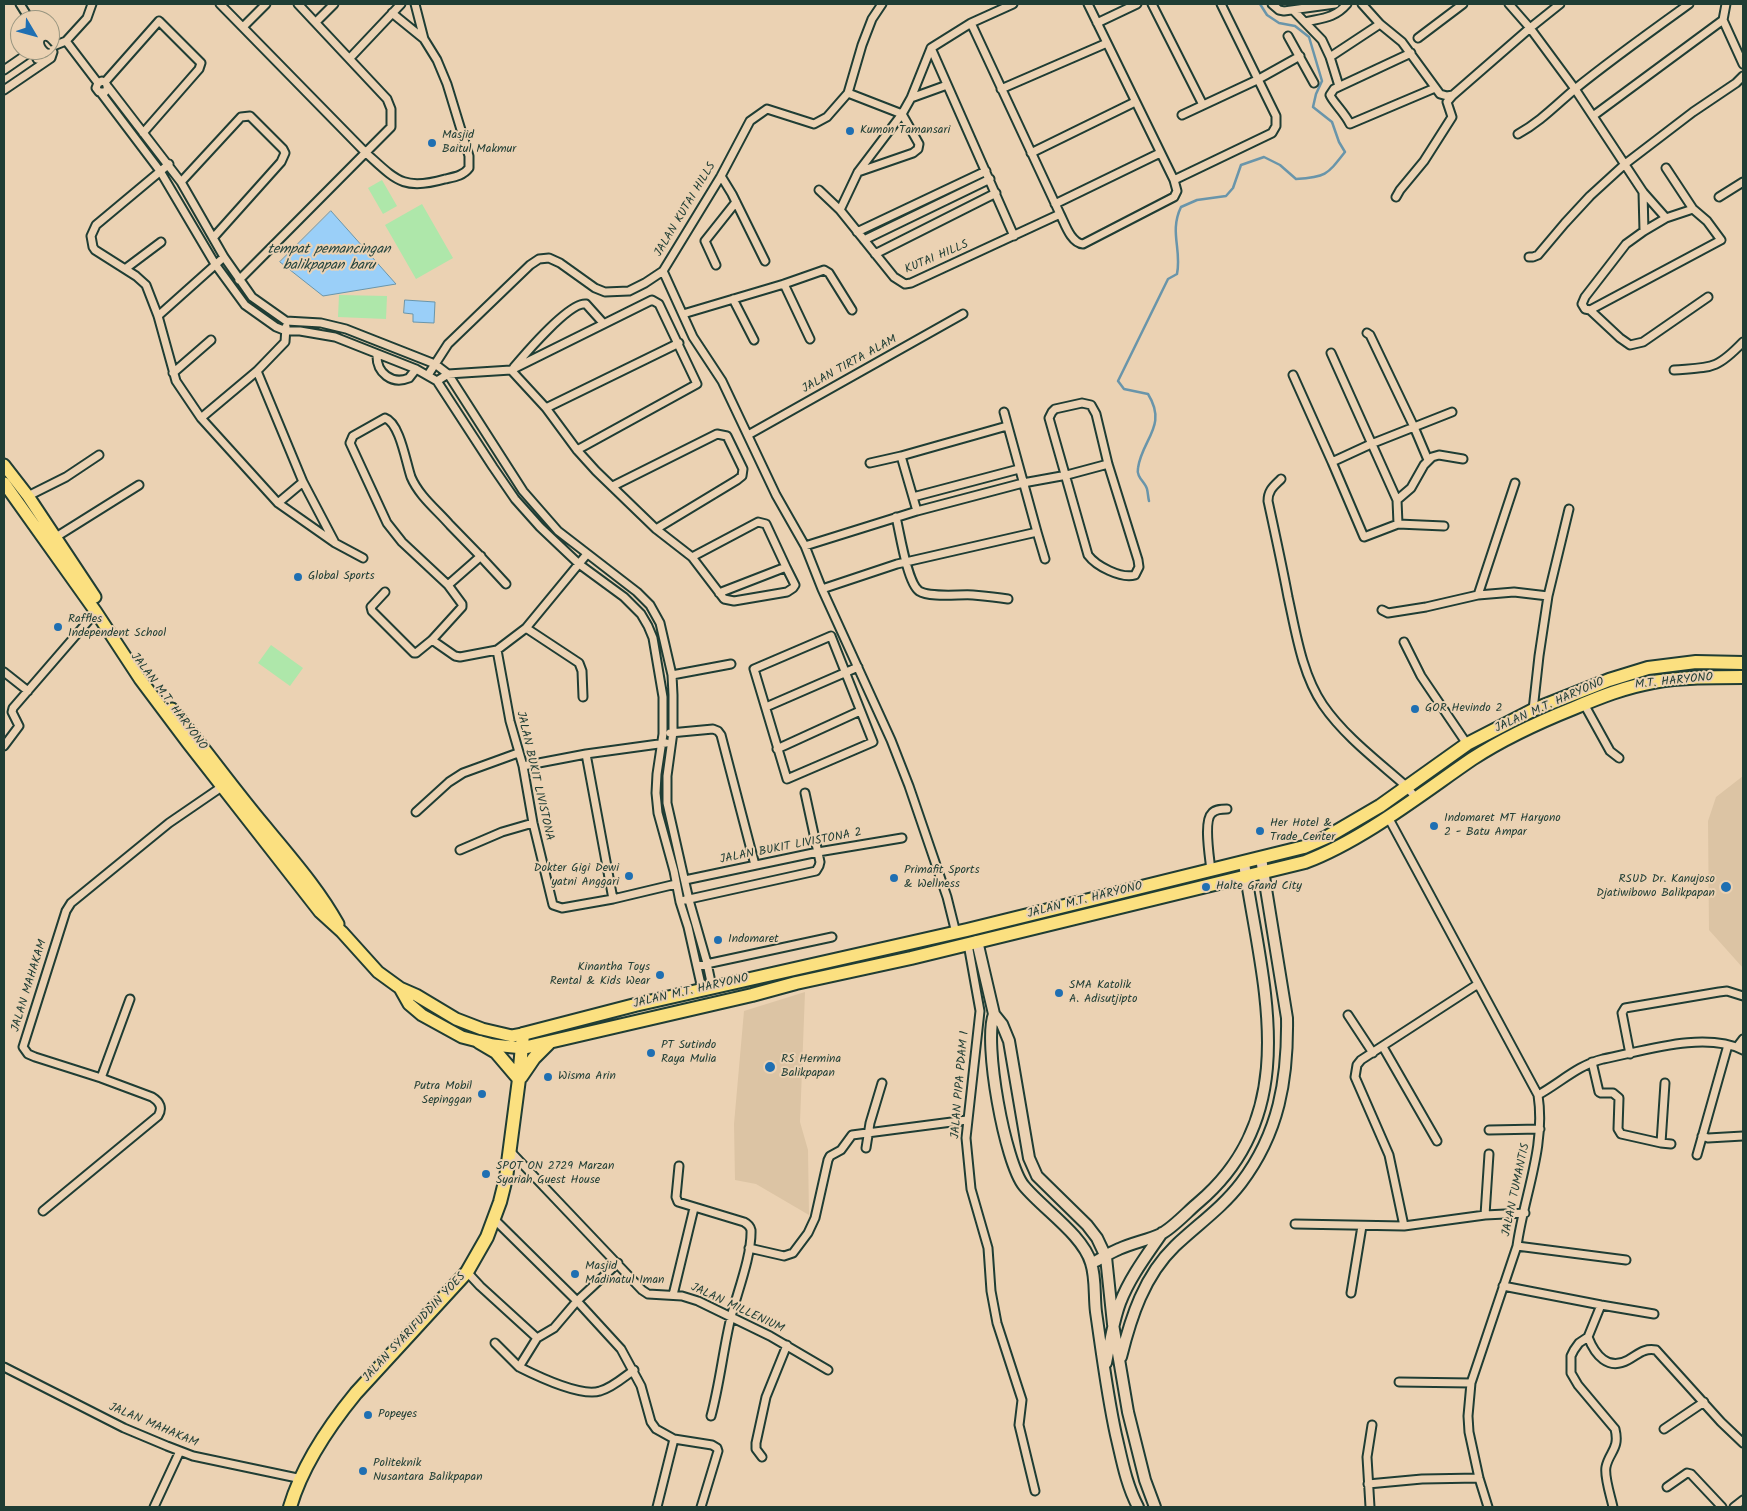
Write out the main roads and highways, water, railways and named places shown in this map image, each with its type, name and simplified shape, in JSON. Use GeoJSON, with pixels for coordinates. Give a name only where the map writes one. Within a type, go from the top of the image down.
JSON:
{"type":"FeatureCollection","features":[{"type":"Feature","properties":{"kind":"highway","name":"JALAN M.T. HARYONO"},"geometry":{"type":"LineString","coordinates":[[523,1048],[867,968],[1305,862],[1332,851],[1388,816],[1411,792],[1467,744],[1534,710],[1609,680],[1648,668],[1696,662],[1743,663]]}},
{"type":"Feature","properties":{"kind":"highway","name":"M.T. HARYONO"},"geometry":{"type":"LineString","coordinates":[[1550,718],[1628,687],[1688,678],[1743,677]]}},
{"type":"Feature","properties":{"kind":"highway","name":"JALAN M.T. HARYONO"},"geometry":{"type":"LineString","coordinates":[[523,1034],[707,988],[956,932],[1304,847],[1411,792],[1491,747],[1550,718]]}},
{"type":"Feature","properties":{"kind":"highway","name":"JALAN SYARIFUDDIN YOES"},"geometry":{"type":"LineString","coordinates":[[290,1507],[302,1478],[327,1431],[345,1406],[467,1272],[480,1250],[494,1219],[506,1178],[520,1080],[523,1034]]}},
{"type":"Feature","properties":{"kind":"highway"},"geometry":{"type":"LineString","coordinates":[[479,1042],[496,1052],[520,1080],[534,1058],[550,1042]]}},
{"type":"Feature","properties":{"kind":"main road","name":"JALAN M.T. HARYONO"},"geometry":{"type":"LineString","coordinates":[[4,465],[56,537],[135,660],[234,794],[272,852],[320,912],[342,932],[378,972],[400,988],[416,995],[456,1019],[482,1029],[512,1036],[523,1034]]}},
{"type":"Feature","properties":{"kind":"main road","name":"JALAN M.T. HARYONO"},"geometry":{"type":"LineString","coordinates":[[4,483],[96,612],[140,679],[223,786],[234,794]]}},
{"type":"Feature","properties":{"kind":"main road","name":"JALAN M.T. HARYONO"},"geometry":{"type":"LineString","coordinates":[[400,988],[409,1004],[422,1014],[462,1037],[479,1042],[523,1048]]}},
{"type":"Feature","properties":{"kind":"water","name":"tempat pemancingan balikpapan baru"},"geometry":{"type":"Polygon","coordinates":[[[331,211],[396,284],[323,296],[280,262],[331,211]]]}},
{"type":"Feature","properties":{"kind":"water"},"geometry":{"type":"Polygon","coordinates":[[[405,300],[435,302],[434,323],[413,322],[413,314],[404,313],[405,300]]]}},
{"type":"Feature","properties":{"kind":"waterway"},"geometry":{"type":"LineString","coordinates":[[1149,501],[1147,489],[1139,477],[1138,471],[1140,458],[1155,424],[1153,405],[1148,394],[1124,389],[1118,381],[1168,279],[1177,274],[1176,225],[1181,207],[1197,200],[1226,196],[1233,188],[1241,165],[1264,157],[1280,165],[1296,179],[1320,176],[1334,166],[1345,152],[1339,142],[1332,122],[1313,107],[1322,81],[1309,37],[1295,26],[1279,23],[1267,15],[1260,4]]}},
{"type":"Feature","properties":{"kind":"place","name":"Kumon Tamansari"},"geometry":{"type":"Point","coordinates":[850,131]}},
{"type":"Feature","properties":{"kind":"place","name":"Masjid Baitul Makmur"},"geometry":{"type":"Point","coordinates":[432,143]}},
{"type":"Feature","properties":{"kind":"place","name":"Global Sports"},"geometry":{"type":"Point","coordinates":[298,577]}},
{"type":"Feature","properties":{"kind":"place","name":"Raffles Independent School"},"geometry":{"type":"Point","coordinates":[58,627]}},
{"type":"Feature","properties":{"kind":"place","name":"GOR Hevindo 2"},"geometry":{"type":"Point","coordinates":[1415,709]}},
{"type":"Feature","properties":{"kind":"place","name":"Indomaret MT Haryono 2 - Batu Ampar"},"geometry":{"type":"Point","coordinates":[1434,826]}},
{"type":"Feature","properties":{"kind":"place","name":"Her Hotel & Trade Center"},"geometry":{"type":"Point","coordinates":[1260,831]}},
{"type":"Feature","properties":{"kind":"place","name":"Dokter Gigi Dewi yatni Anggari"},"geometry":{"type":"Point","coordinates":[629,876]}},
{"type":"Feature","properties":{"kind":"place","name":"Primafit Sports & Wellness"},"geometry":{"type":"Point","coordinates":[894,878]}},
{"type":"Feature","properties":{"kind":"place","name":"Halte Grand City"},"geometry":{"type":"Point","coordinates":[1206,887]}},
{"type":"Feature","properties":{"kind":"place","name":"RSUD Dr. Kanujoso Djatiwibowo Balikpapan"},"geometry":{"type":"Point","coordinates":[1726,887]}},
{"type":"Feature","properties":{"kind":"place","name":"Indomaret"},"geometry":{"type":"Point","coordinates":[718,940]}},
{"type":"Feature","properties":{"kind":"place","name":"Kinantha Toys Rental & Kids Wear"},"geometry":{"type":"Point","coordinates":[660,975]}},
{"type":"Feature","properties":{"kind":"place","name":"SMA Katolik A. Adisutjipto"},"geometry":{"type":"Point","coordinates":[1059,993]}},
{"type":"Feature","properties":{"kind":"place","name":"PT Sutindo Raya Mulia"},"geometry":{"type":"Point","coordinates":[651,1053]}},
{"type":"Feature","properties":{"kind":"place","name":"RS Hermina Balikpapan"},"geometry":{"type":"Point","coordinates":[770,1067]}},
{"type":"Feature","properties":{"kind":"place","name":"Wisma Arin"},"geometry":{"type":"Point","coordinates":[548,1077]}},
{"type":"Feature","properties":{"kind":"place","name":"Putra Mobil Sepinggan"},"geometry":{"type":"Point","coordinates":[482,1094]}},
{"type":"Feature","properties":{"kind":"place","name":"SPOT ON 2729 Marzan Syariah Guest House"},"geometry":{"type":"Point","coordinates":[486,1174]}},
{"type":"Feature","properties":{"kind":"place","name":"Masjid Madinatul Iman"},"geometry":{"type":"Point","coordinates":[575,1274]}},
{"type":"Feature","properties":{"kind":"place","name":"Popeyes"},"geometry":{"type":"Point","coordinates":[368,1415]}},
{"type":"Feature","properties":{"kind":"place","name":"Politeknik Nusantara Balikpapan"},"geometry":{"type":"Point","coordinates":[363,1471]}}]}
